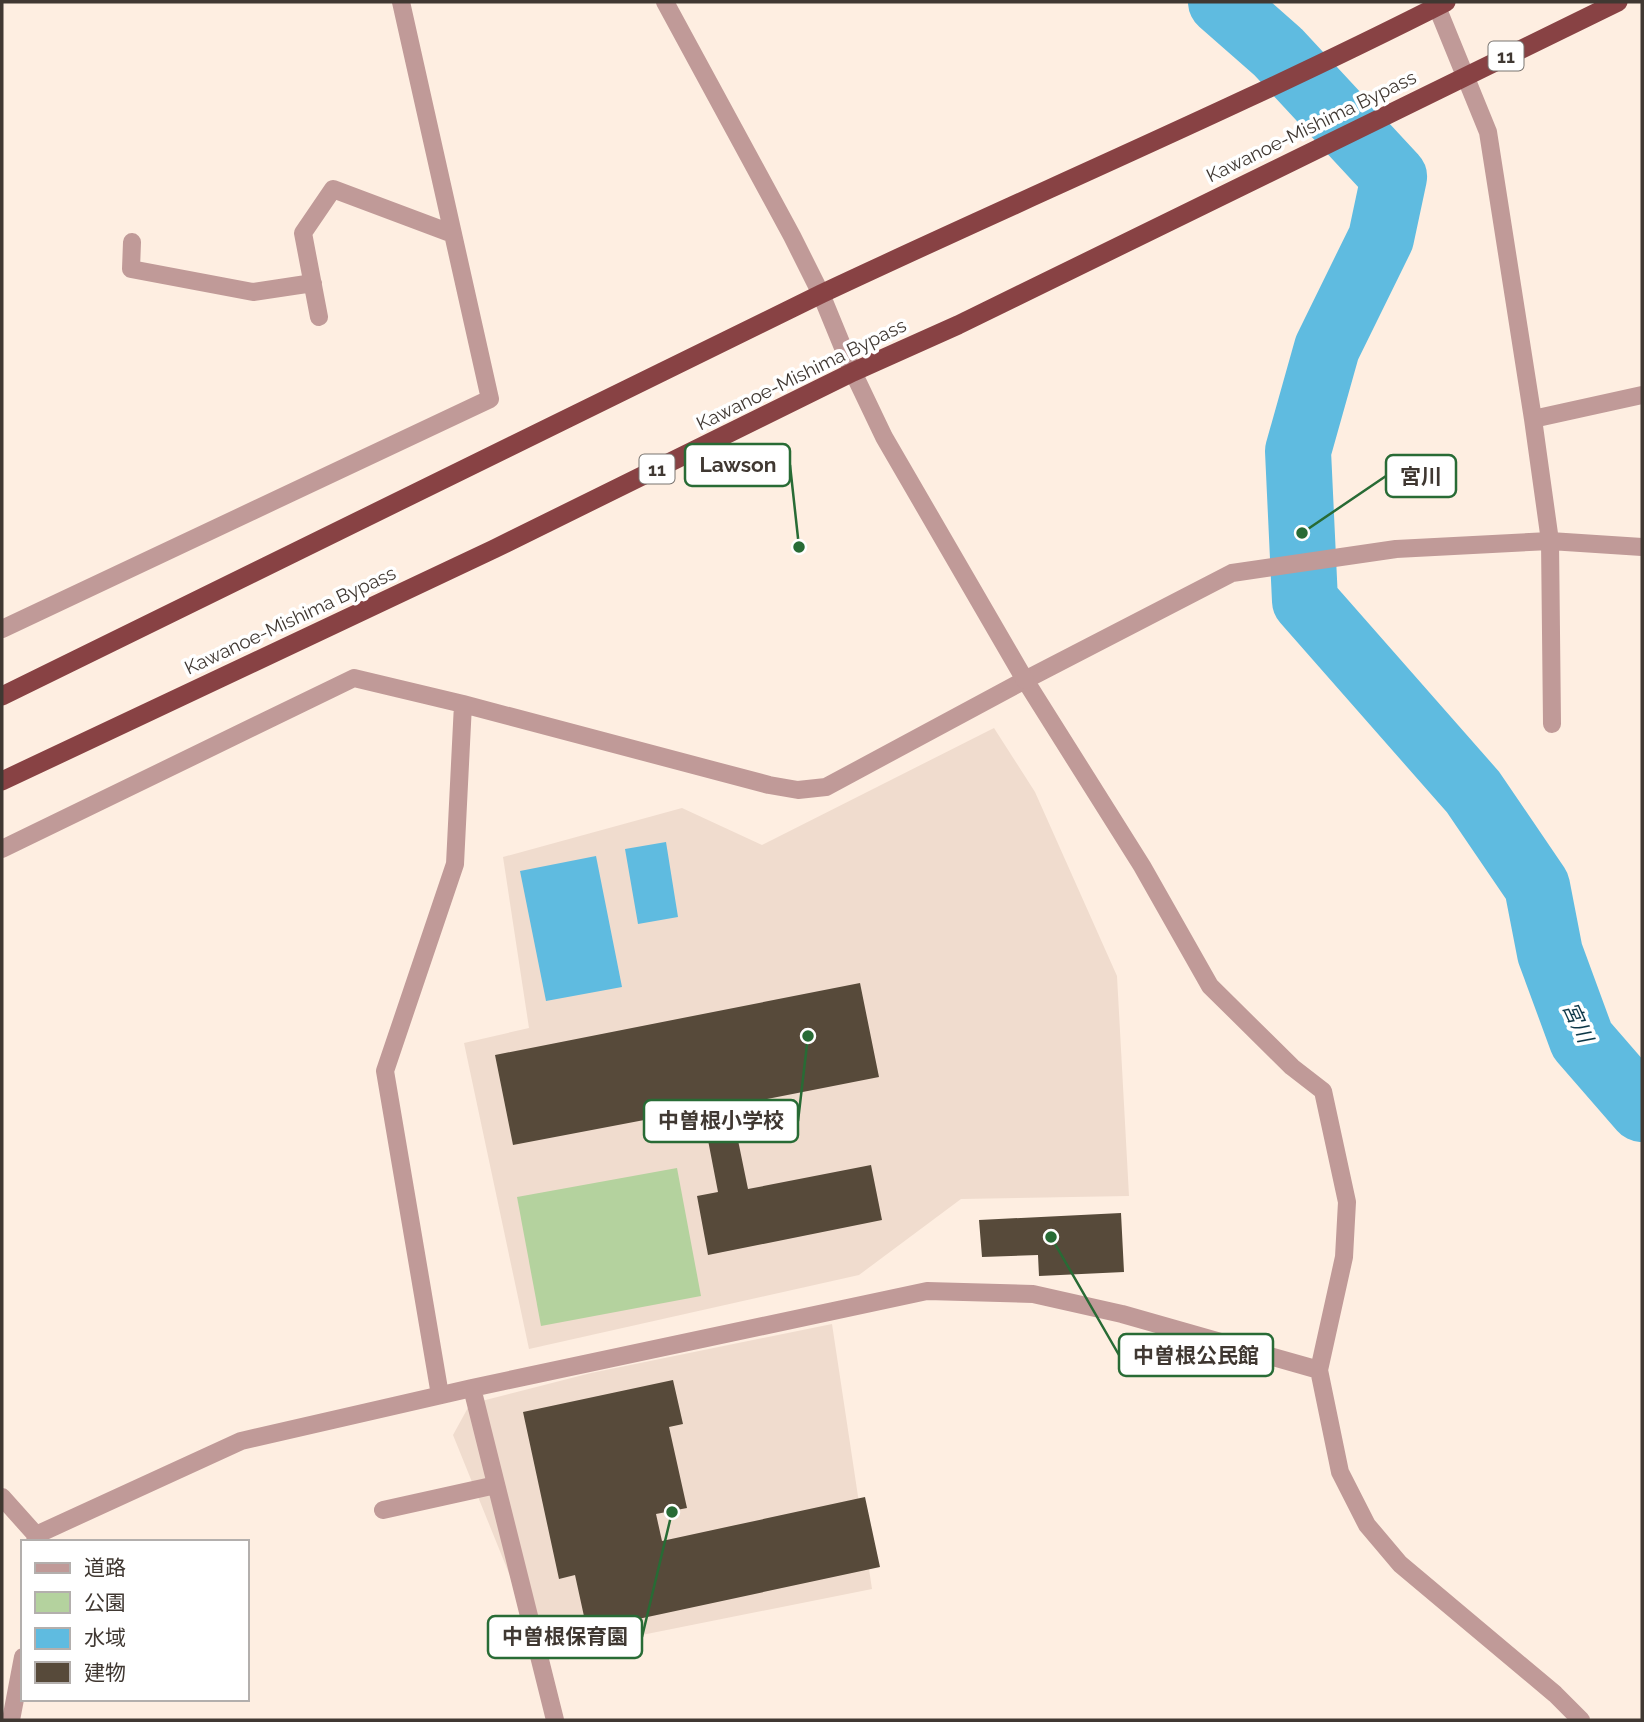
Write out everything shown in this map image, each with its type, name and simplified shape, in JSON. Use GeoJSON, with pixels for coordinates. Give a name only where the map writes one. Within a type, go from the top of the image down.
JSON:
{"type":"FeatureCollection","features":[{"type":"Feature","properties":{"kind":"highway","name":"Kawanoe-Mishima Bypass"},"geometry":{"type":"LineString","coordinates":[[2,781],[494,549],[1618,2]]}},
{"type":"Feature","properties":{"kind":"highway"},"geometry":{"type":"LineString","coordinates":[[2,696],[821,294],[1253,96],[1439,3]]}},
{"type":"Feature","properties":{"kind":"street"},"geometry":{"type":"LineString","coordinates":[[2,629],[490,399],[401,2]]}},
{"type":"Feature","properties":{"kind":"street"},"geometry":{"type":"LineString","coordinates":[[665,2],[792,236],[821,294],[853,372],[884,437],[1024,680],[1142,866],[1210,986],[1292,1067],[1323,1091],[1347,1202],[1344,1257],[1319,1370],[1340,1472],[1367,1525],[1400,1564],[1555,1694],[1581,1720]]}},
{"type":"Feature","properties":{"kind":"street"},"geometry":{"type":"LineString","coordinates":[[1439,3],[1488,132],[1533,419],[1549,541],[1552,724]]}},
{"type":"Feature","properties":{"kind":"street"},"geometry":{"type":"LineString","coordinates":[[319,317],[303,233],[333,188],[453,234]]}},
{"type":"Feature","properties":{"kind":"street"},"geometry":{"type":"LineString","coordinates":[[132,242],[131,269],[253,292],[313,283]]}},
{"type":"Feature","properties":{"kind":"street"},"geometry":{"type":"LineString","coordinates":[[1533,419],[1642,395]]}},
{"type":"Feature","properties":{"kind":"street"},"geometry":{"type":"LineString","coordinates":[[2,849],[354,678],[769,785],[798,790],[826,787],[1024,680],[1232,573],[1396,550],[1549,541],[1642,547]]}},
{"type":"Feature","properties":{"kind":"street"},"geometry":{"type":"LineString","coordinates":[[440,1395],[385,1070],[455,864],[463,704]]}},
{"type":"Feature","properties":{"kind":"street"},"geometry":{"type":"LineString","coordinates":[[2,1497],[35,1538],[241,1441],[472,1388],[927,1291],[1033,1294],[1122,1314],[1319,1370]]}},
{"type":"Feature","properties":{"kind":"street"},"geometry":{"type":"LineString","coordinates":[[472,1388],[555,1720]]}},
{"type":"Feature","properties":{"kind":"street"},"geometry":{"type":"LineString","coordinates":[[383,1510],[496,1485]]}},
{"type":"Feature","properties":{"kind":"street"},"geometry":{"type":"LineString","coordinates":[[11,1720],[21,1668]]}},
{"type":"Feature","properties":{"kind":"shaded area"},"geometry":{"type":"Polygon","coordinates":[[[994,728],[1035,792],[1117,976],[1129,1196],[961,1199],[859,1275],[529,1349],[464,1043],[529,1028],[503,857],[682,808],[762,845],[994,728]]]}},
{"type":"Feature","properties":{"kind":"shaded area"},"geometry":{"type":"Polygon","coordinates":[[[832,1324],[872,1589],[542,1655],[453,1435],[470,1404],[591,1373],[832,1324]]]}},
{"type":"Feature","properties":{"kind":"green space"},"geometry":{"type":"Polygon","coordinates":[[[677,1168],[701,1296],[541,1326],[517,1197],[677,1168]]]}},
{"type":"Feature","properties":{"kind":"water"},"geometry":{"type":"Polygon","coordinates":[[[666,842],[678,917],[638,924],[625,849],[666,842]]]}},
{"type":"Feature","properties":{"kind":"water"},"geometry":{"type":"Polygon","coordinates":[[[596,856],[622,987],[546,1001],[520,871],[596,856]]]}},
{"type":"Feature","properties":{"kind":"building"},"geometry":{"type":"Polygon","coordinates":[[[860,983],[879,1077],[731,1106],[748,1189],[871,1165],[882,1220],[708,1255],[697,1196],[718,1192],[702,1109],[513,1145],[495,1055],[860,983]]]}},
{"type":"Feature","properties":{"kind":"building"},"geometry":{"type":"Polygon","coordinates":[[[1121,1213],[1124,1272],[1039,1276],[1038,1255],[982,1257],[979,1220],[1121,1213]]]}},
{"type":"Feature","properties":{"kind":"building"},"geometry":{"type":"Polygon","coordinates":[[[673,1380],[683,1424],[669,1427],[687,1508],[656,1514],[662,1541],[865,1497],[880,1567],[587,1630],[575,1575],[559,1579],[523,1412],[673,1380]]]}},
{"type":"Feature","properties":{"kind":"waterway","name":"宮川"},"geometry":{"type":"LineString","coordinates":[[1221,2],[1278,52],[1394,177],[1381,238],[1327,348],[1298,451],[1305,601],[1473,792],[1537,886],[1550,953],[1582,1040],[1642,1109]]}},
{"type":"Feature","properties":{"kind":"place","name":"宮川"},"geometry":{"type":"Point","coordinates":[1302,533]}},
{"type":"Feature","properties":{"kind":"place","name":"Lawson"},"geometry":{"type":"Point","coordinates":[799,547]}},
{"type":"Feature","properties":{"kind":"place","name":"中曽根小学校"},"geometry":{"type":"Point","coordinates":[808,1036]}},
{"type":"Feature","properties":{"kind":"place","name":"中曽根公民館"},"geometry":{"type":"Point","coordinates":[1051,1237]}},
{"type":"Feature","properties":{"kind":"place","name":"中曽根保育園"},"geometry":{"type":"Point","coordinates":[672,1512]}}]}
